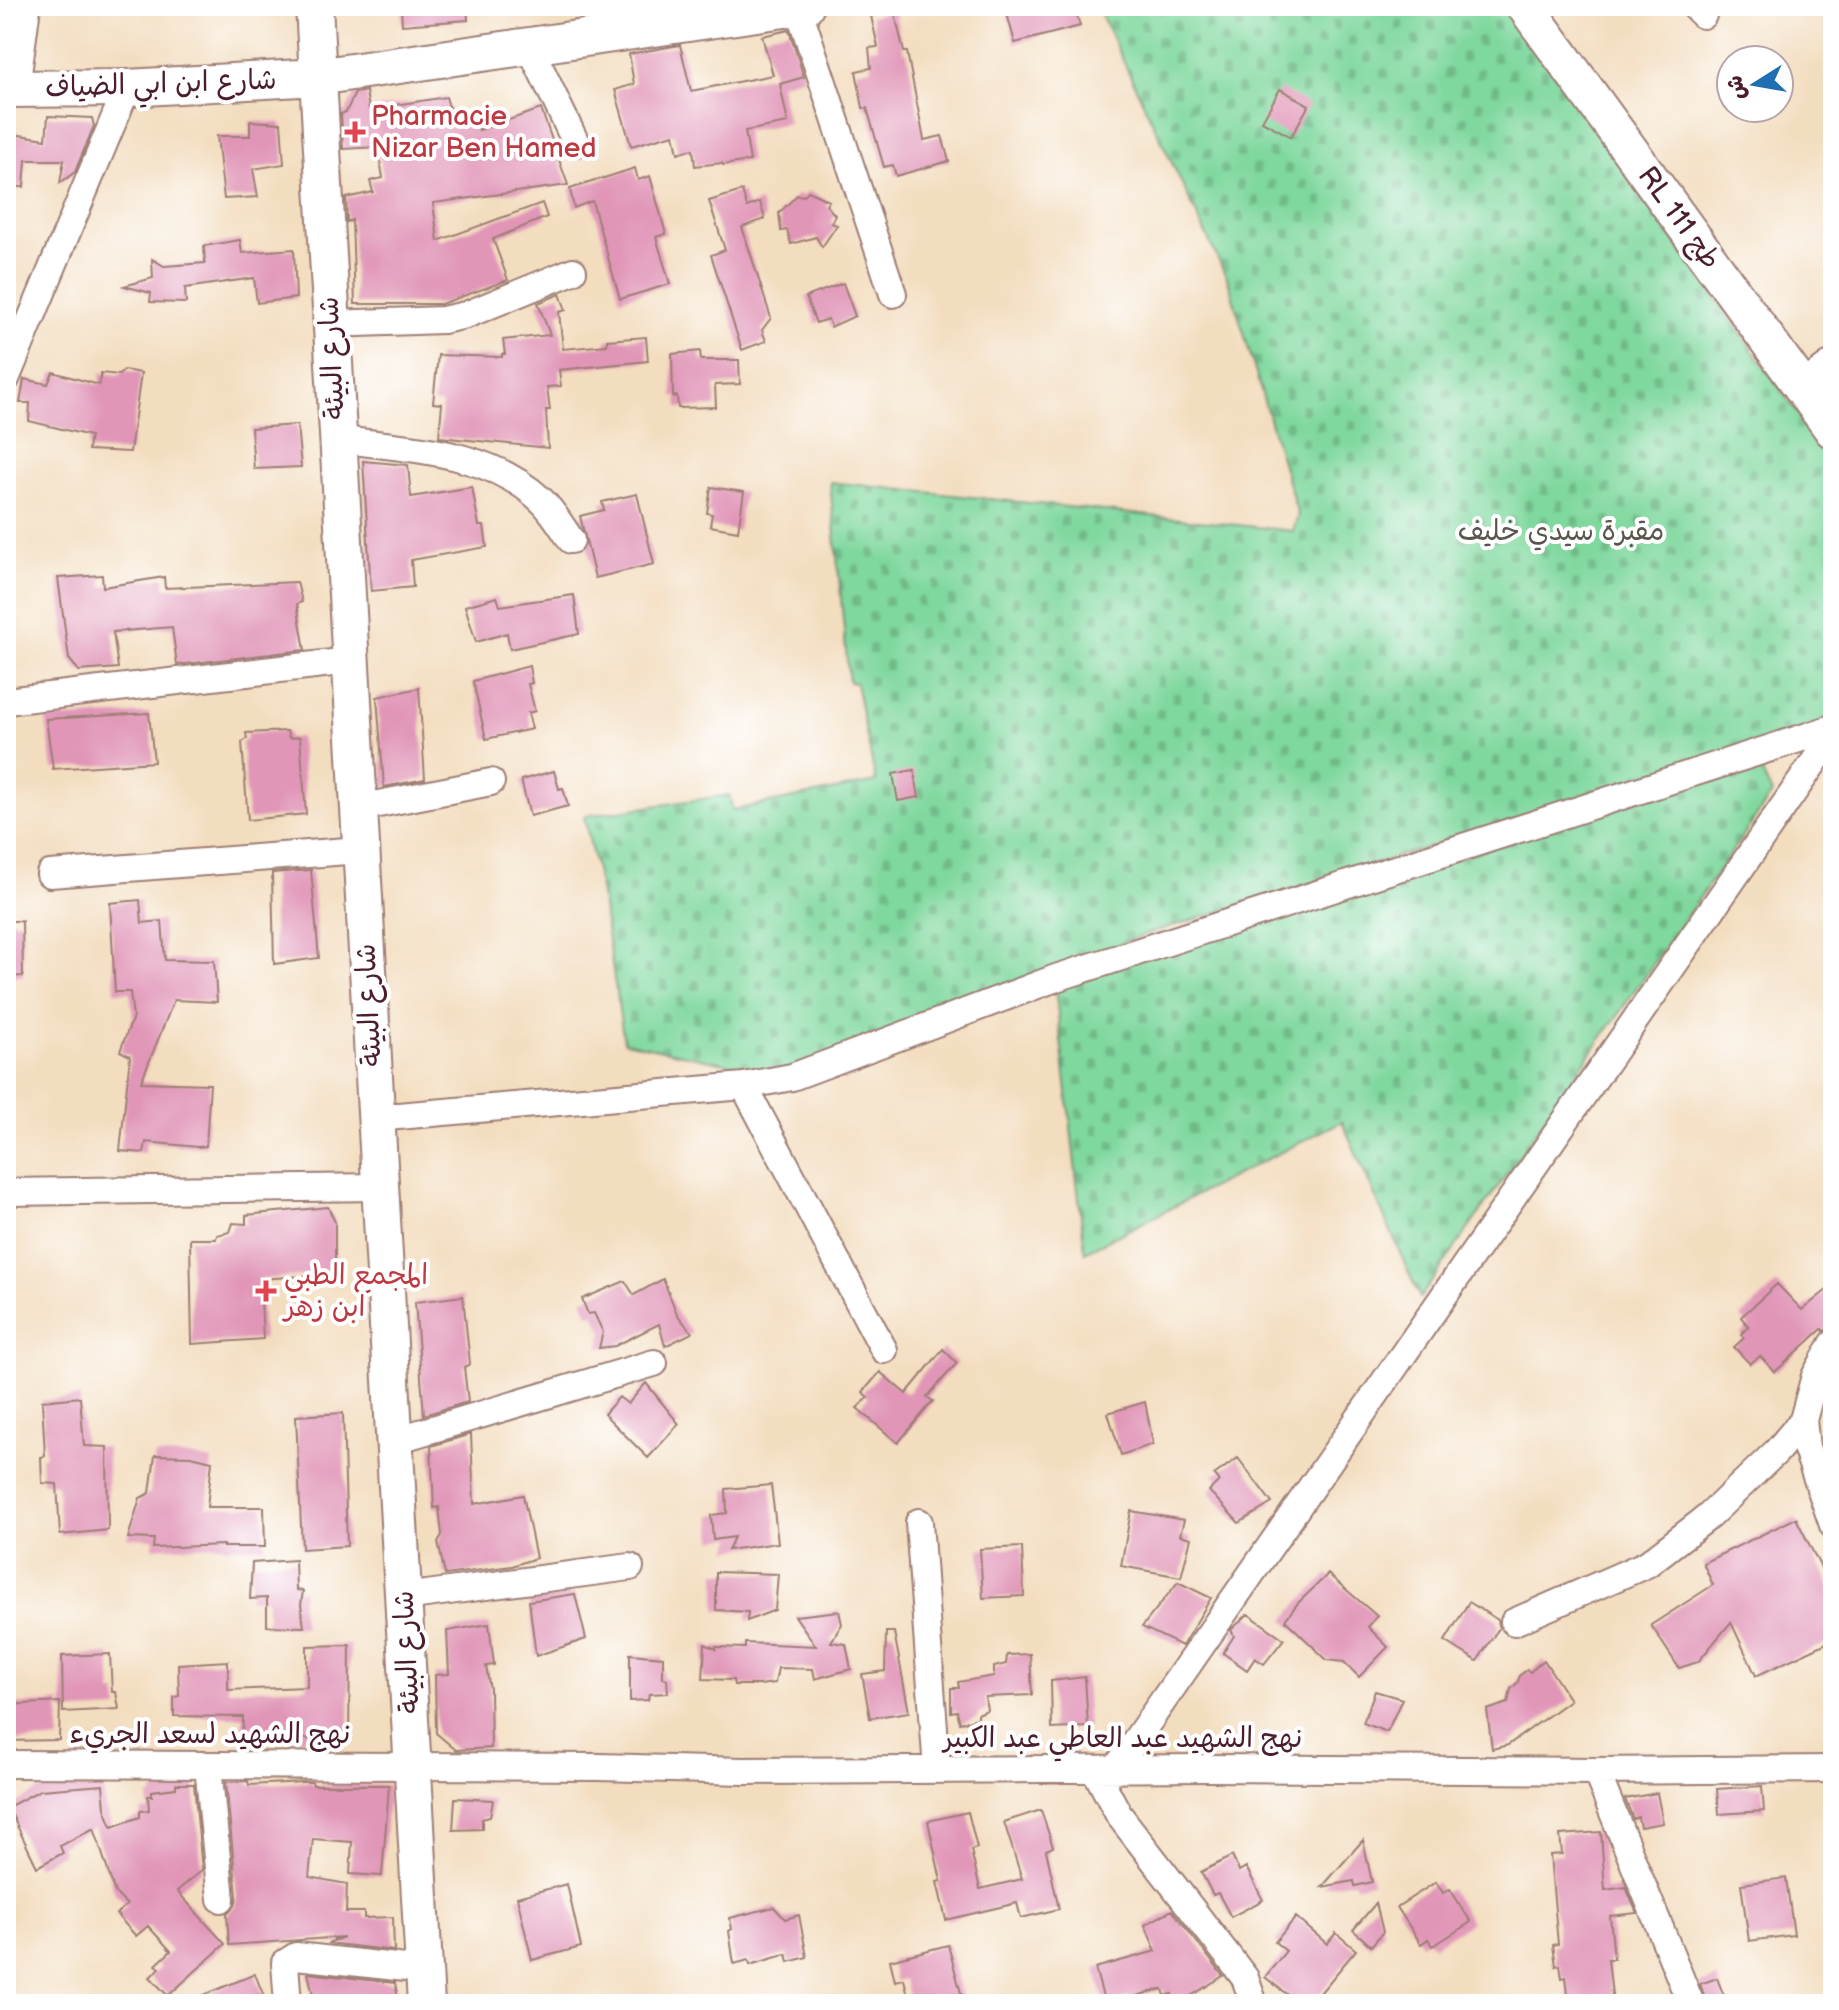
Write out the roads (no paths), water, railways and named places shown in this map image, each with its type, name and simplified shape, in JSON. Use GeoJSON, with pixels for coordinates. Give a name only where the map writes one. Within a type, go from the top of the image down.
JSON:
{"type":"FeatureCollection","features":[{"type":"Feature","properties":{"kind":"street"},"geometry":{"type":"LineString","coordinates":[[11,89],[27,6]]}},
{"type":"Feature","properties":{"kind":"street","name":"شارع البيئة"},"geometry":{"type":"LineString","coordinates":[[314,6],[425,1987]]}},
{"type":"Feature","properties":{"kind":"street","name":"RL طج 111"},"geometry":{"type":"LineString","coordinates":[[1525,6],[1833,430]]}},
{"type":"Feature","properties":{"kind":"street"},"geometry":{"type":"LineString","coordinates":[[802,7],[893,294]]}},
{"type":"Feature","properties":{"kind":"street","name":"شارع ابن ابي الضياف"},"geometry":{"type":"LineString","coordinates":[[11,89],[127,88],[317,77],[530,47],[757,10],[802,7]]}},
{"type":"Feature","properties":{"kind":"street"},"geometry":{"type":"LineString","coordinates":[[530,47],[576,143]]}},
{"type":"Feature","properties":{"kind":"street"},"geometry":{"type":"LineString","coordinates":[[6,379],[127,88]]}},
{"type":"Feature","properties":{"kind":"street"},"geometry":{"type":"LineString","coordinates":[[330,324],[443,320],[466,315],[573,271]]}},
{"type":"Feature","properties":{"kind":"street"},"geometry":{"type":"LineString","coordinates":[[1801,386],[1833,363]]}},
{"type":"Feature","properties":{"kind":"street"},"geometry":{"type":"LineString","coordinates":[[337,439],[453,455],[484,465],[514,479],[543,501],[571,540]]}},
{"type":"Feature","properties":{"kind":"street"},"geometry":{"type":"LineString","coordinates":[[6,701],[349,661]]}},
{"type":"Feature","properties":{"kind":"street"},"geometry":{"type":"LineString","coordinates":[[375,1118],[744,1086],[792,1077],[1056,978],[1833,728]]}},
{"type":"Feature","properties":{"kind":"street"},"geometry":{"type":"LineString","coordinates":[[1254,2004],[1245,1978],[1119,1815],[1105,1770],[1833,735]]}},
{"type":"Feature","properties":{"kind":"street"},"geometry":{"type":"LineString","coordinates":[[358,808],[491,782]]}},
{"type":"Feature","properties":{"kind":"street"},"geometry":{"type":"LineString","coordinates":[[50,874],[360,850]]}},
{"type":"Feature","properties":{"kind":"street"},"geometry":{"type":"LineString","coordinates":[[744,1086],[884,1350]]}},
{"type":"Feature","properties":{"kind":"street"},"geometry":{"type":"LineString","coordinates":[[6,1192],[379,1187]]}},
{"type":"Feature","properties":{"kind":"street"},"geometry":{"type":"LineString","coordinates":[[1833,1344],[1815,1376],[1803,1420],[1806,1447],[1833,1525]]}},
{"type":"Feature","properties":{"kind":"street"},"geometry":{"type":"LineString","coordinates":[[396,1440],[654,1363]]}},
{"type":"Feature","properties":{"kind":"street"},"geometry":{"type":"LineString","coordinates":[[1514,1622],[1647,1564],[1708,1517],[1777,1451],[1803,1420]]}},
{"type":"Feature","properties":{"kind":"street"},"geometry":{"type":"LineString","coordinates":[[919,1522],[937,1770]]}},
{"type":"Feature","properties":{"kind":"street"},"geometry":{"type":"LineString","coordinates":[[404,1597],[630,1567]]}},
{"type":"Feature","properties":{"kind":"street","name":"نهج الشهيد لسعد الجريء"},"geometry":{"type":"LineString","coordinates":[[6,1764],[413,1768]]}},
{"type":"Feature","properties":{"kind":"street"},"geometry":{"type":"LineString","coordinates":[[208,1766],[221,1899]]}},
{"type":"Feature","properties":{"kind":"street","name":"نهج الشهيد عبد العاطي عبد الكبير"},"geometry":{"type":"LineString","coordinates":[[413,1768],[1833,1769]]}},
{"type":"Feature","properties":{"kind":"street"},"geometry":{"type":"LineString","coordinates":[[1596,1771],[1691,2004]]}},
{"type":"Feature","properties":{"kind":"street"},"geometry":{"type":"LineString","coordinates":[[288,2004],[285,1963],[296,1956],[425,1987]]}},
{"type":"Feature","properties":{"kind":"place","name":"Pharmacie Nizar Ben Hamed"},"geometry":{"type":"Point","coordinates":[355,132]}},
{"type":"Feature","properties":{"kind":"place","name":"المجمع الطبي ابن زهر"},"geometry":{"type":"Point","coordinates":[266,1291]}},
{"type":"Feature","properties":{"kind":"park label","name":"مقبرة سيدي خليف"},"geometry":{"type":"Point","coordinates":[1561,531]}}]}
